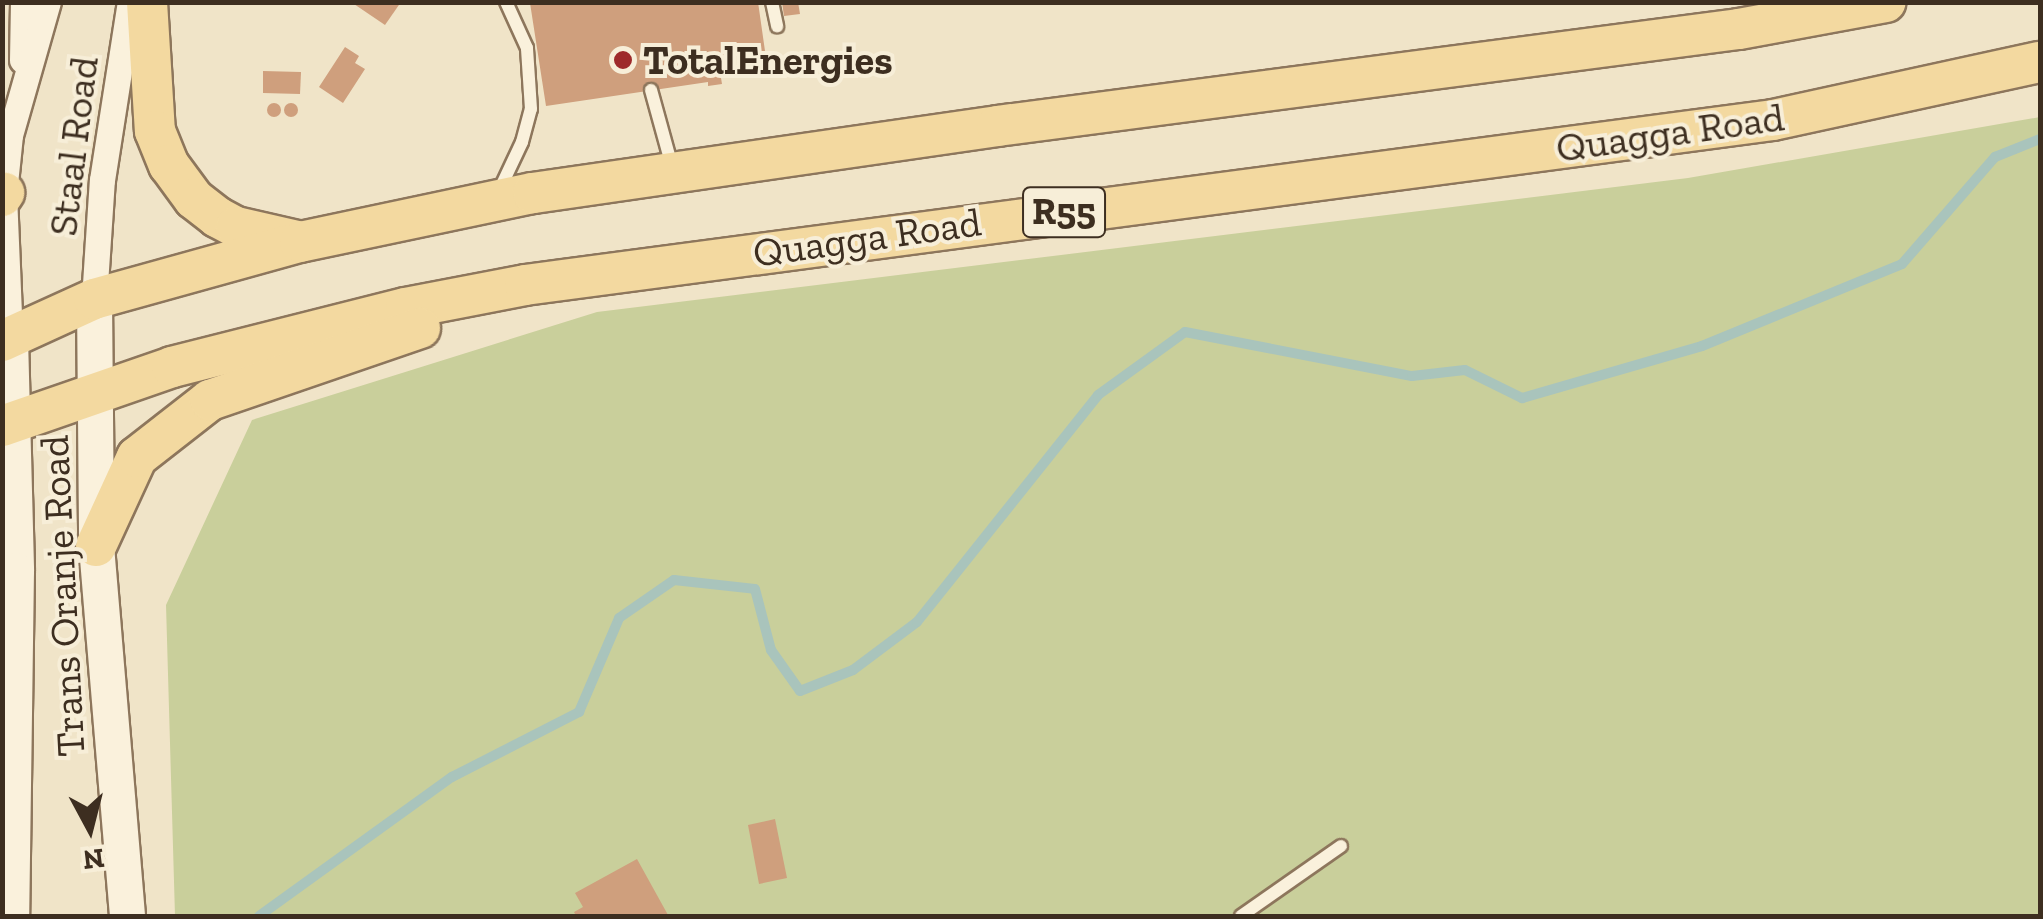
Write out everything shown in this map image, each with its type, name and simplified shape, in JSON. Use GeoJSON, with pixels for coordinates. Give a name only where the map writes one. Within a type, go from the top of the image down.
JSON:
{"type":"FeatureCollection","features":[{"type":"Feature","properties":{"kind":"main road"},"geometry":{"type":"LineString","coordinates":[[147,2],[155,132],[174,174],[194,199],[236,228],[300,242]]}},
{"type":"Feature","properties":{"kind":"main road","name":"R55"},"geometry":{"type":"LineString","coordinates":[[6,340],[94,299],[300,242],[494,200],[674,172],[1720,32],[1886,2]]}},
{"type":"Feature","properties":{"kind":"main road","name":"Quagga Road"},"geometry":{"type":"LineString","coordinates":[[7,424],[94,390],[335,325],[525,285],[1773,120],[2040,62]]}},
{"type":"Feature","properties":{"kind":"main road"},"geometry":{"type":"LineString","coordinates":[[96,546],[137,457],[210,400],[406,334],[525,285]]}},
{"type":"Feature","properties":{"kind":"main road","name":"Trans Oranje Road"},"geometry":{"type":"LineString","coordinates":[[94,299],[96,546],[127,916]]}},
{"type":"Feature","properties":{"kind":"main road","name":"Trans Oranje Road"},"geometry":{"type":"LineString","coordinates":[[6,340],[16,646],[12,916]]}},
{"type":"Feature","properties":{"kind":"street"},"geometry":{"type":"LineString","coordinates":[[22,84],[23,2]]}},
{"type":"Feature","properties":{"kind":"street","name":"Staal Road"},"geometry":{"type":"LineString","coordinates":[[6,340],[3,194],[22,84],[48,2]]}},
{"type":"Feature","properties":{"kind":"street","name":"Staal Road"},"geometry":{"type":"LineString","coordinates":[[94,299],[102,180],[130,2]]}},
{"type":"Feature","properties":{"kind":"lane"},"geometry":{"type":"LineString","coordinates":[[494,200],[522,142],[531,109],[527,48],[506,2]]}},
{"type":"Feature","properties":{"kind":"lane"},"geometry":{"type":"LineString","coordinates":[[772,2],[777,26]]}},
{"type":"Feature","properties":{"kind":"lane"},"geometry":{"type":"LineString","coordinates":[[651,90],[674,172]]}},
{"type":"Feature","properties":{"kind":"lane"},"geometry":{"type":"LineString","coordinates":[[1241,916],[1342,846]]}},
{"type":"Feature","properties":{"kind":"green space"},"geometry":{"type":"Polygon","coordinates":[[[2040,117],[2040,916],[175,916],[166,605],[252,420],[597,312],[1688,178],[2040,117]]]}},
{"type":"Feature","properties":{"kind":"building"},"geometry":{"type":"Polygon","coordinates":[[[351,2],[401,2],[385,25],[351,2]]]}},
{"type":"Feature","properties":{"kind":"building"},"geometry":{"type":"Polygon","coordinates":[[[758,2],[767,65],[720,72],[722,84],[708,86],[708,82],[546,106],[530,3],[758,2]]]}},
{"type":"Feature","properties":{"kind":"building"},"geometry":{"type":"Polygon","coordinates":[[[782,2],[798,2],[800,14],[784,16],[782,2]]]}},
{"type":"Feature","properties":{"kind":"building"},"geometry":{"type":"Polygon","coordinates":[[[345,47],[359,56],[355,63],[365,69],[343,103],[319,87],[345,47]]]}},
{"type":"Feature","properties":{"kind":"building"},"geometry":{"type":"Polygon","coordinates":[[[263,71],[301,72],[300,94],[263,93],[263,71]]]}},
{"type":"Feature","properties":{"kind":"building"},"geometry":{"type":"Polygon","coordinates":[[[274,103],[281,110],[274,117],[267,110],[274,103]]]}},
{"type":"Feature","properties":{"kind":"building"},"geometry":{"type":"Polygon","coordinates":[[[291,103],[298,110],[291,117],[284,110],[291,103]]]}},
{"type":"Feature","properties":{"kind":"building"},"geometry":{"type":"Polygon","coordinates":[[[775,819],[787,878],[759,884],[748,825],[775,819]]]}},
{"type":"Feature","properties":{"kind":"building"},"geometry":{"type":"Polygon","coordinates":[[[637,859],[668,915],[576,916],[574,912],[583,907],[575,893],[637,859]]]}},
{"type":"Feature","properties":{"kind":"waterway"},"geometry":{"type":"LineString","coordinates":[[259,916],[452,777],[579,712],[619,618],[674,580],[755,589],[771,650],[800,691],[853,670],[917,622],[1098,395],[1185,332],[1412,376],[1465,370],[1522,398],[1702,346],[1902,264],[1995,157],[2040,139]]}},
{"type":"Feature","properties":{"kind":"place","name":"TotalEnergies"},"geometry":{"type":"Point","coordinates":[623,60]}}]}
